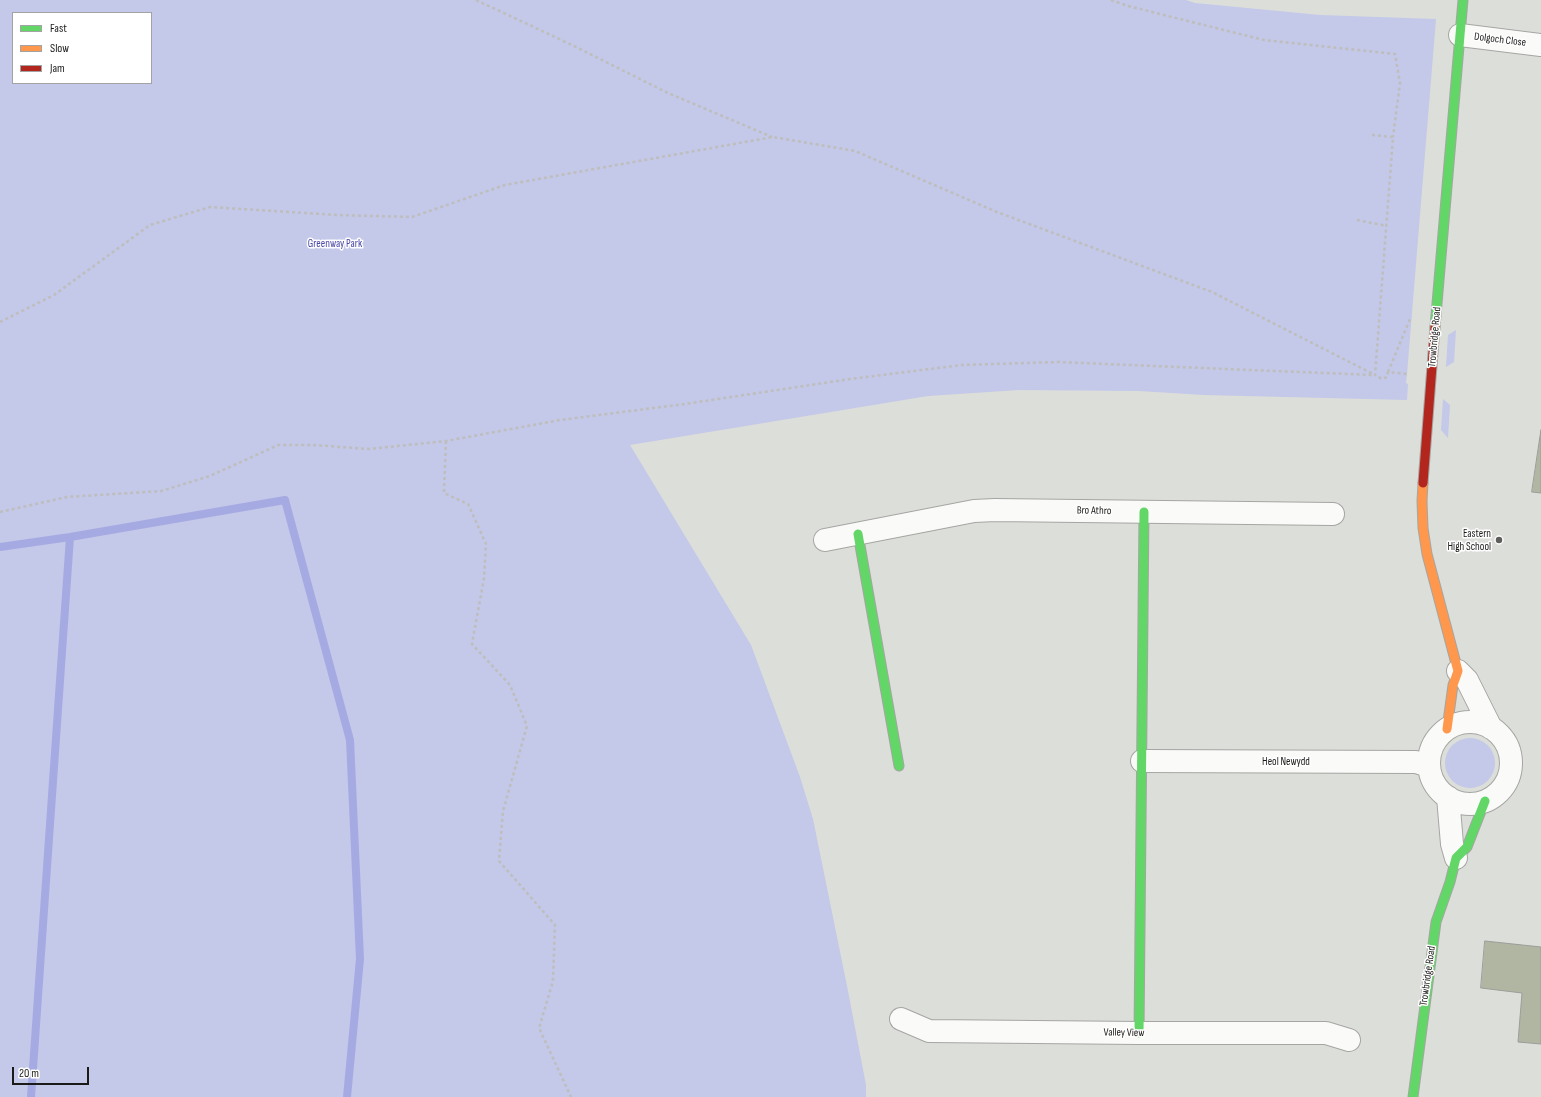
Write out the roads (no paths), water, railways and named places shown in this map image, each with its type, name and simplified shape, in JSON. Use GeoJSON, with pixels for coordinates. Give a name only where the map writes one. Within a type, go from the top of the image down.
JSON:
{"type":"FeatureCollection","features":[{"type":"Feature","properties":{"kind":"street","name":"Trowbridge Road"},"geometry":{"type":"LineString","coordinates":[[1463,0],[1430,390],[1422,501],[1423,528],[1426,554],[1458,671],[1467,680],[1491,728]]}},
{"type":"Feature","properties":{"kind":"street","name":"Dolgoch Close"},"geometry":{"type":"LineString","coordinates":[[1460,35],[1541,45]]}},
{"type":"Feature","properties":{"kind":"street","name":"Bro Athro"},"geometry":{"type":"LineString","coordinates":[[826,540],[974,512],[995,510],[1333,514]]}},
{"type":"Feature","properties":{"kind":"street"},"geometry":{"type":"LineString","coordinates":[[1139,1034],[1144,512]]}},
{"type":"Feature","properties":{"kind":"street"},"geometry":{"type":"LineString","coordinates":[[858,534],[899,766]]}},
{"type":"Feature","properties":{"kind":"street"},"geometry":{"type":"LineString","coordinates":[[1458,671],[1453,685],[1446,729],[1435,741],[1430,753],[1429,766],[1432,778],[1438,789],[1448,797],[1459,802],[1472,804],[1485,801]]}},
{"type":"Feature","properties":{"kind":"street","name":"Trowbridge Road"},"geometry":{"type":"LineString","coordinates":[[1446,729],[1457,723],[1468,722],[1479,723],[1491,728],[1501,736],[1508,748],[1511,760],[1509,773],[1504,785],[1496,794],[1485,801],[1467,847],[1456,858]]}},
{"type":"Feature","properties":{"kind":"street","name":"Heol Newydd"},"geometry":{"type":"LineString","coordinates":[[1142,761],[1416,762],[1429,766]]}},
{"type":"Feature","properties":{"kind":"street","name":"Trowbridge Road"},"geometry":{"type":"LineString","coordinates":[[1413,1097],[1436,922],[1450,882],[1456,858],[1452,844],[1448,797]]}},
{"type":"Feature","properties":{"kind":"street","name":"Valley View"},"geometry":{"type":"LineString","coordinates":[[901,1019],[929,1031],[1139,1034],[1326,1033],[1349,1040]]}},
{"type":"Feature","properties":{"kind":"waterway"},"geometry":{"type":"LineString","coordinates":[[0,547],[70,537],[285,500],[350,740],[360,959],[347,1097]]}},
{"type":"Feature","properties":{"kind":"waterway"},"geometry":{"type":"LineString","coordinates":[[31,1097],[70,537]]}},
{"type":"Feature","properties":{"kind":"place","name":"Eastern High School"},"geometry":{"type":"Point","coordinates":[1499,540]}},
{"type":"Feature","properties":{"kind":"park label","name":"Greenway Park"},"geometry":{"type":"Point","coordinates":[335,244]}}]}
